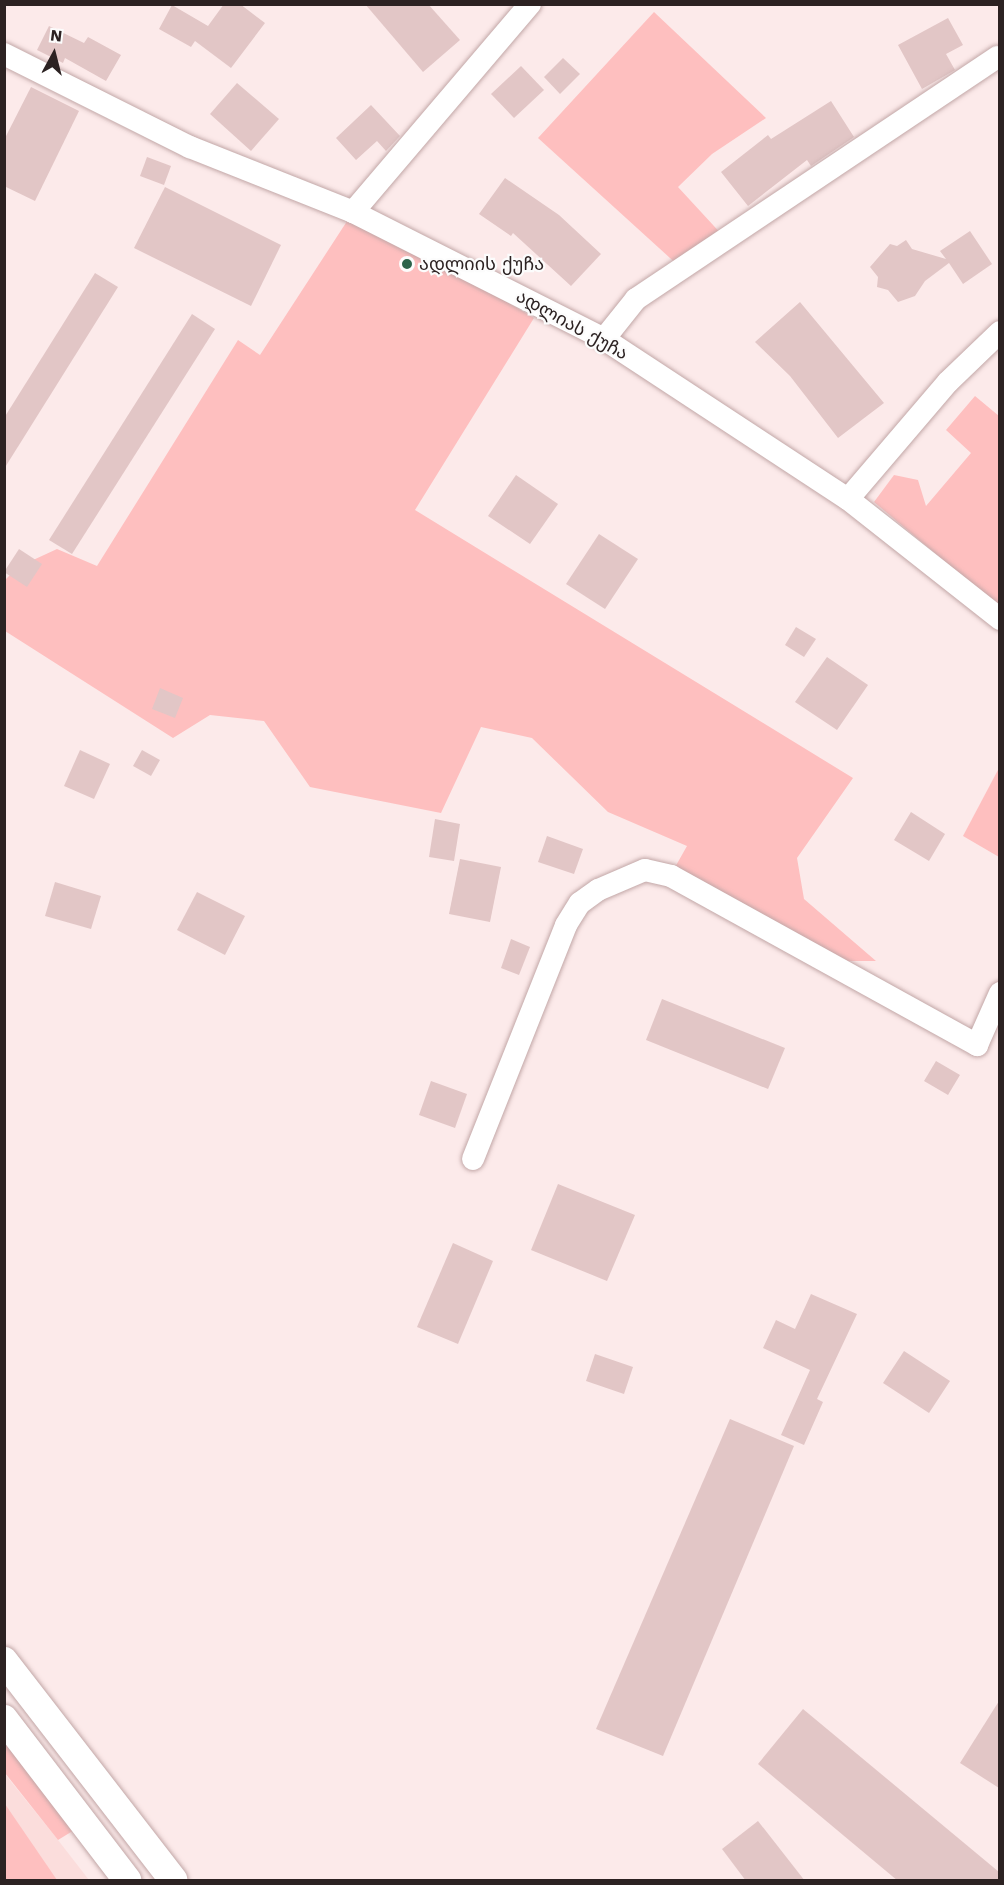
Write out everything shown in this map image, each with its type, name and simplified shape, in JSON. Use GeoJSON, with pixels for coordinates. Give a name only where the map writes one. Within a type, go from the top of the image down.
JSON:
{"type":"FeatureCollection","features":[{"type":"Feature","properties":{"kind":"main road"},"geometry":{"type":"LineString","coordinates":[[4,1660],[173,1881]]}},
{"type":"Feature","properties":{"kind":"main road"},"geometry":{"type":"LineString","coordinates":[[4,1719],[127,1881]]}},
{"type":"Feature","properties":{"kind":"street"},"geometry":{"type":"LineString","coordinates":[[353,212],[530,4]]}},
{"type":"Feature","properties":{"kind":"street","name":"ადლიას ქუჩა"},"geometry":{"type":"LineString","coordinates":[[4,54],[190,147],[353,212],[604,339],[848,499],[999,620]]}},
{"type":"Feature","properties":{"kind":"street"},"geometry":{"type":"LineString","coordinates":[[604,339],[636,299],[998,57]]}},
{"type":"Feature","properties":{"kind":"street"},"geometry":{"type":"LineString","coordinates":[[848,499],[948,382],[999,332]]}},
{"type":"Feature","properties":{"kind":"street"},"geometry":{"type":"LineString","coordinates":[[473,1159],[566,925],[580,903],[598,890],[645,870],[671,876],[977,1045],[999,993]]}},
{"type":"Feature","properties":{"kind":"shaded area"},"geometry":{"type":"Polygon","coordinates":[[[654,12],[766,118],[712,154],[678,187],[725,238],[681,268],[538,138],[654,12]]]}},
{"type":"Feature","properties":{"kind":"shaded area"},"geometry":{"type":"Polygon","coordinates":[[[353,212],[534,318],[415,510],[853,778],[797,858],[804,899],[876,961],[846,961],[674,869],[687,846],[608,812],[532,738],[481,727],[441,813],[310,787],[264,721],[210,715],[173,738],[5,631],[5,580],[18,567],[57,549],[97,566],[238,340],[260,355],[353,212]]]}},
{"type":"Feature","properties":{"kind":"shaded area"},"geometry":{"type":"Polygon","coordinates":[[[975,396],[999,416],[999,607],[874,502],[894,475],[918,480],[926,506],[971,453],[946,430],[975,396]]]}},
{"type":"Feature","properties":{"kind":"shaded area"},"geometry":{"type":"Polygon","coordinates":[[[999,768],[1000,857],[963,836],[999,768]]]}},
{"type":"Feature","properties":{"kind":"shaded area"},"geometry":{"type":"Polygon","coordinates":[[[4,1719],[84,1824],[58,1840],[5,1773],[4,1719]]]}},
{"type":"Feature","properties":{"kind":"shaded area"},"geometry":{"type":"Polygon","coordinates":[[[4,1773],[58,1840],[89,1880],[5,1880],[4,1773]]]}},
{"type":"Feature","properties":{"kind":"shaded area"},"geometry":{"type":"Polygon","coordinates":[[[5,1804],[57,1880],[5,1880],[5,1804]]]}},
{"type":"Feature","properties":{"kind":"building"},"geometry":{"type":"Polygon","coordinates":[[[224,4],[240,4],[265,23],[231,68],[195,41],[191,47],[159,29],[172,5],[208,26],[224,4]]]}},
{"type":"Feature","properties":{"kind":"building"},"geometry":{"type":"Polygon","coordinates":[[[365,4],[428,4],[460,40],[423,72],[365,4]]]}},
{"type":"Feature","properties":{"kind":"building"},"geometry":{"type":"Polygon","coordinates":[[[948,18],[963,45],[946,54],[955,70],[922,89],[898,45],[948,18]]]}},
{"type":"Feature","properties":{"kind":"building"},"geometry":{"type":"Polygon","coordinates":[[[49,26],[84,43],[88,37],[121,55],[106,81],[65,58],[63,63],[37,50],[49,26]]]}},
{"type":"Feature","properties":{"kind":"building"},"geometry":{"type":"Polygon","coordinates":[[[563,58],[580,74],[560,94],[544,77],[563,58]]]}},
{"type":"Feature","properties":{"kind":"building"},"geometry":{"type":"Polygon","coordinates":[[[521,66],[544,90],[514,118],[491,94],[521,66]]]}},
{"type":"Feature","properties":{"kind":"building"},"geometry":{"type":"Polygon","coordinates":[[[237,83],[279,119],[251,151],[210,114],[237,83]]]}},
{"type":"Feature","properties":{"kind":"building"},"geometry":{"type":"Polygon","coordinates":[[[31,87],[79,111],[35,201],[4,186],[4,140],[31,87]]]}},
{"type":"Feature","properties":{"kind":"building"},"geometry":{"type":"Polygon","coordinates":[[[831,101],[854,137],[811,166],[807,160],[748,206],[721,172],[768,135],[771,139],[831,101]]]}},
{"type":"Feature","properties":{"kind":"building"},"geometry":{"type":"Polygon","coordinates":[[[371,105],[400,136],[386,151],[377,141],[356,160],[336,138],[371,105]]]}},
{"type":"Feature","properties":{"kind":"building"},"geometry":{"type":"Polygon","coordinates":[[[147,157],[171,166],[164,185],[140,176],[147,157]]]}},
{"type":"Feature","properties":{"kind":"building"},"geometry":{"type":"Polygon","coordinates":[[[505,178],[559,215],[601,254],[571,286],[513,233],[511,236],[479,214],[505,178]]]}},
{"type":"Feature","properties":{"kind":"building"},"geometry":{"type":"Polygon","coordinates":[[[165,187],[281,245],[251,306],[134,248],[165,187]]]}},
{"type":"Feature","properties":{"kind":"building"},"geometry":{"type":"Polygon","coordinates":[[[970,231],[992,264],[963,284],[949,263],[925,281],[915,296],[898,302],[888,290],[877,287],[878,277],[870,267],[890,244],[897,246],[906,240],[912,249],[946,259],[940,251],[970,231]]]}},
{"type":"Feature","properties":{"kind":"building"},"geometry":{"type":"Polygon","coordinates":[[[95,273],[118,287],[4,469],[4,418],[95,273]]]}},
{"type":"Feature","properties":{"kind":"building"},"geometry":{"type":"Polygon","coordinates":[[[800,302],[884,403],[838,438],[790,376],[755,342],[800,302]]]}},
{"type":"Feature","properties":{"kind":"building"},"geometry":{"type":"Polygon","coordinates":[[[192,314],[215,329],[72,554],[49,540],[192,314]]]}},
{"type":"Feature","properties":{"kind":"building"},"geometry":{"type":"Polygon","coordinates":[[[516,475],[558,504],[530,544],[488,516],[516,475]]]}},
{"type":"Feature","properties":{"kind":"building"},"geometry":{"type":"Polygon","coordinates":[[[599,534],[638,559],[605,609],[566,584],[599,534]]]}},
{"type":"Feature","properties":{"kind":"building"},"geometry":{"type":"Polygon","coordinates":[[[19,549],[42,564],[27,587],[4,572],[19,549]]]}},
{"type":"Feature","properties":{"kind":"building"},"geometry":{"type":"Polygon","coordinates":[[[796,627],[816,639],[804,657],[785,645],[796,627]]]}},
{"type":"Feature","properties":{"kind":"building"},"geometry":{"type":"Polygon","coordinates":[[[827,657],[868,685],[837,730],[795,702],[827,657]]]}},
{"type":"Feature","properties":{"kind":"building"},"geometry":{"type":"Polygon","coordinates":[[[160,688],[183,698],[175,718],[152,709],[160,688]]]}},
{"type":"Feature","properties":{"kind":"building"},"geometry":{"type":"Polygon","coordinates":[[[80,750],[110,764],[94,799],[64,786],[80,750]]]}},
{"type":"Feature","properties":{"kind":"building"},"geometry":{"type":"Polygon","coordinates":[[[142,750],[160,760],[151,776],[133,766],[142,750]]]}},
{"type":"Feature","properties":{"kind":"building"},"geometry":{"type":"Polygon","coordinates":[[[911,812],[945,834],[929,861],[894,840],[911,812]]]}},
{"type":"Feature","properties":{"kind":"building"},"geometry":{"type":"Polygon","coordinates":[[[435,819],[460,824],[454,861],[429,857],[435,819]]]}},
{"type":"Feature","properties":{"kind":"building"},"geometry":{"type":"Polygon","coordinates":[[[547,836],[583,849],[574,874],[538,862],[547,836]]]}},
{"type":"Feature","properties":{"kind":"building"},"geometry":{"type":"Polygon","coordinates":[[[460,859],[501,867],[490,922],[449,914],[460,859]]]}},
{"type":"Feature","properties":{"kind":"building"},"geometry":{"type":"Polygon","coordinates":[[[55,882],[101,896],[91,929],[45,916],[55,882]]]}},
{"type":"Feature","properties":{"kind":"building"},"geometry":{"type":"Polygon","coordinates":[[[197,892],[245,916],[225,955],[177,930],[197,892]]]}},
{"type":"Feature","properties":{"kind":"building"},"geometry":{"type":"Polygon","coordinates":[[[511,939],[530,947],[519,975],[501,968],[511,939]]]}},
{"type":"Feature","properties":{"kind":"building"},"geometry":{"type":"Polygon","coordinates":[[[662,999],[785,1048],[768,1089],[646,1040],[662,999]]]}},
{"type":"Feature","properties":{"kind":"building"},"geometry":{"type":"Polygon","coordinates":[[[936,1061],[960,1075],[948,1095],[924,1081],[936,1061]]]}},
{"type":"Feature","properties":{"kind":"building"},"geometry":{"type":"Polygon","coordinates":[[[431,1081],[467,1094],[455,1128],[419,1115],[431,1081]]]}},
{"type":"Feature","properties":{"kind":"building"},"geometry":{"type":"Polygon","coordinates":[[[558,1184],[635,1215],[607,1281],[531,1250],[558,1184]]]}},
{"type":"Feature","properties":{"kind":"building"},"geometry":{"type":"Polygon","coordinates":[[[453,1243],[493,1261],[458,1344],[417,1327],[453,1243]]]}},
{"type":"Feature","properties":{"kind":"building"},"geometry":{"type":"Polygon","coordinates":[[[811,1294],[857,1314],[817,1399],[823,1402],[804,1445],[781,1435],[810,1370],[763,1348],[776,1320],[795,1329],[811,1294]]]}},
{"type":"Feature","properties":{"kind":"building"},"geometry":{"type":"Polygon","coordinates":[[[904,1351],[950,1381],[929,1413],[883,1383],[904,1351]]]}},
{"type":"Feature","properties":{"kind":"building"},"geometry":{"type":"Polygon","coordinates":[[[595,1354],[633,1367],[624,1394],[586,1381],[595,1354]]]}},
{"type":"Feature","properties":{"kind":"building"},"geometry":{"type":"Polygon","coordinates":[[[730,1419],[794,1446],[663,1756],[596,1729],[730,1419]]]}},
{"type":"Feature","properties":{"kind":"building"},"geometry":{"type":"Polygon","coordinates":[[[999,1701],[999,1788],[960,1763],[999,1701]]]}},
{"type":"Feature","properties":{"kind":"building"},"geometry":{"type":"Polygon","coordinates":[[[803,1709],[999,1872],[999,1881],[898,1881],[758,1764],[803,1709]]]}},
{"type":"Feature","properties":{"kind":"building"},"geometry":{"type":"Polygon","coordinates":[[[758,1821],[805,1881],[746,1881],[722,1849],[758,1821]]]}},
{"type":"Feature","properties":{"kind":"place","name":"ადლიის ქუჩა"},"geometry":{"type":"Point","coordinates":[407,264]}}]}
